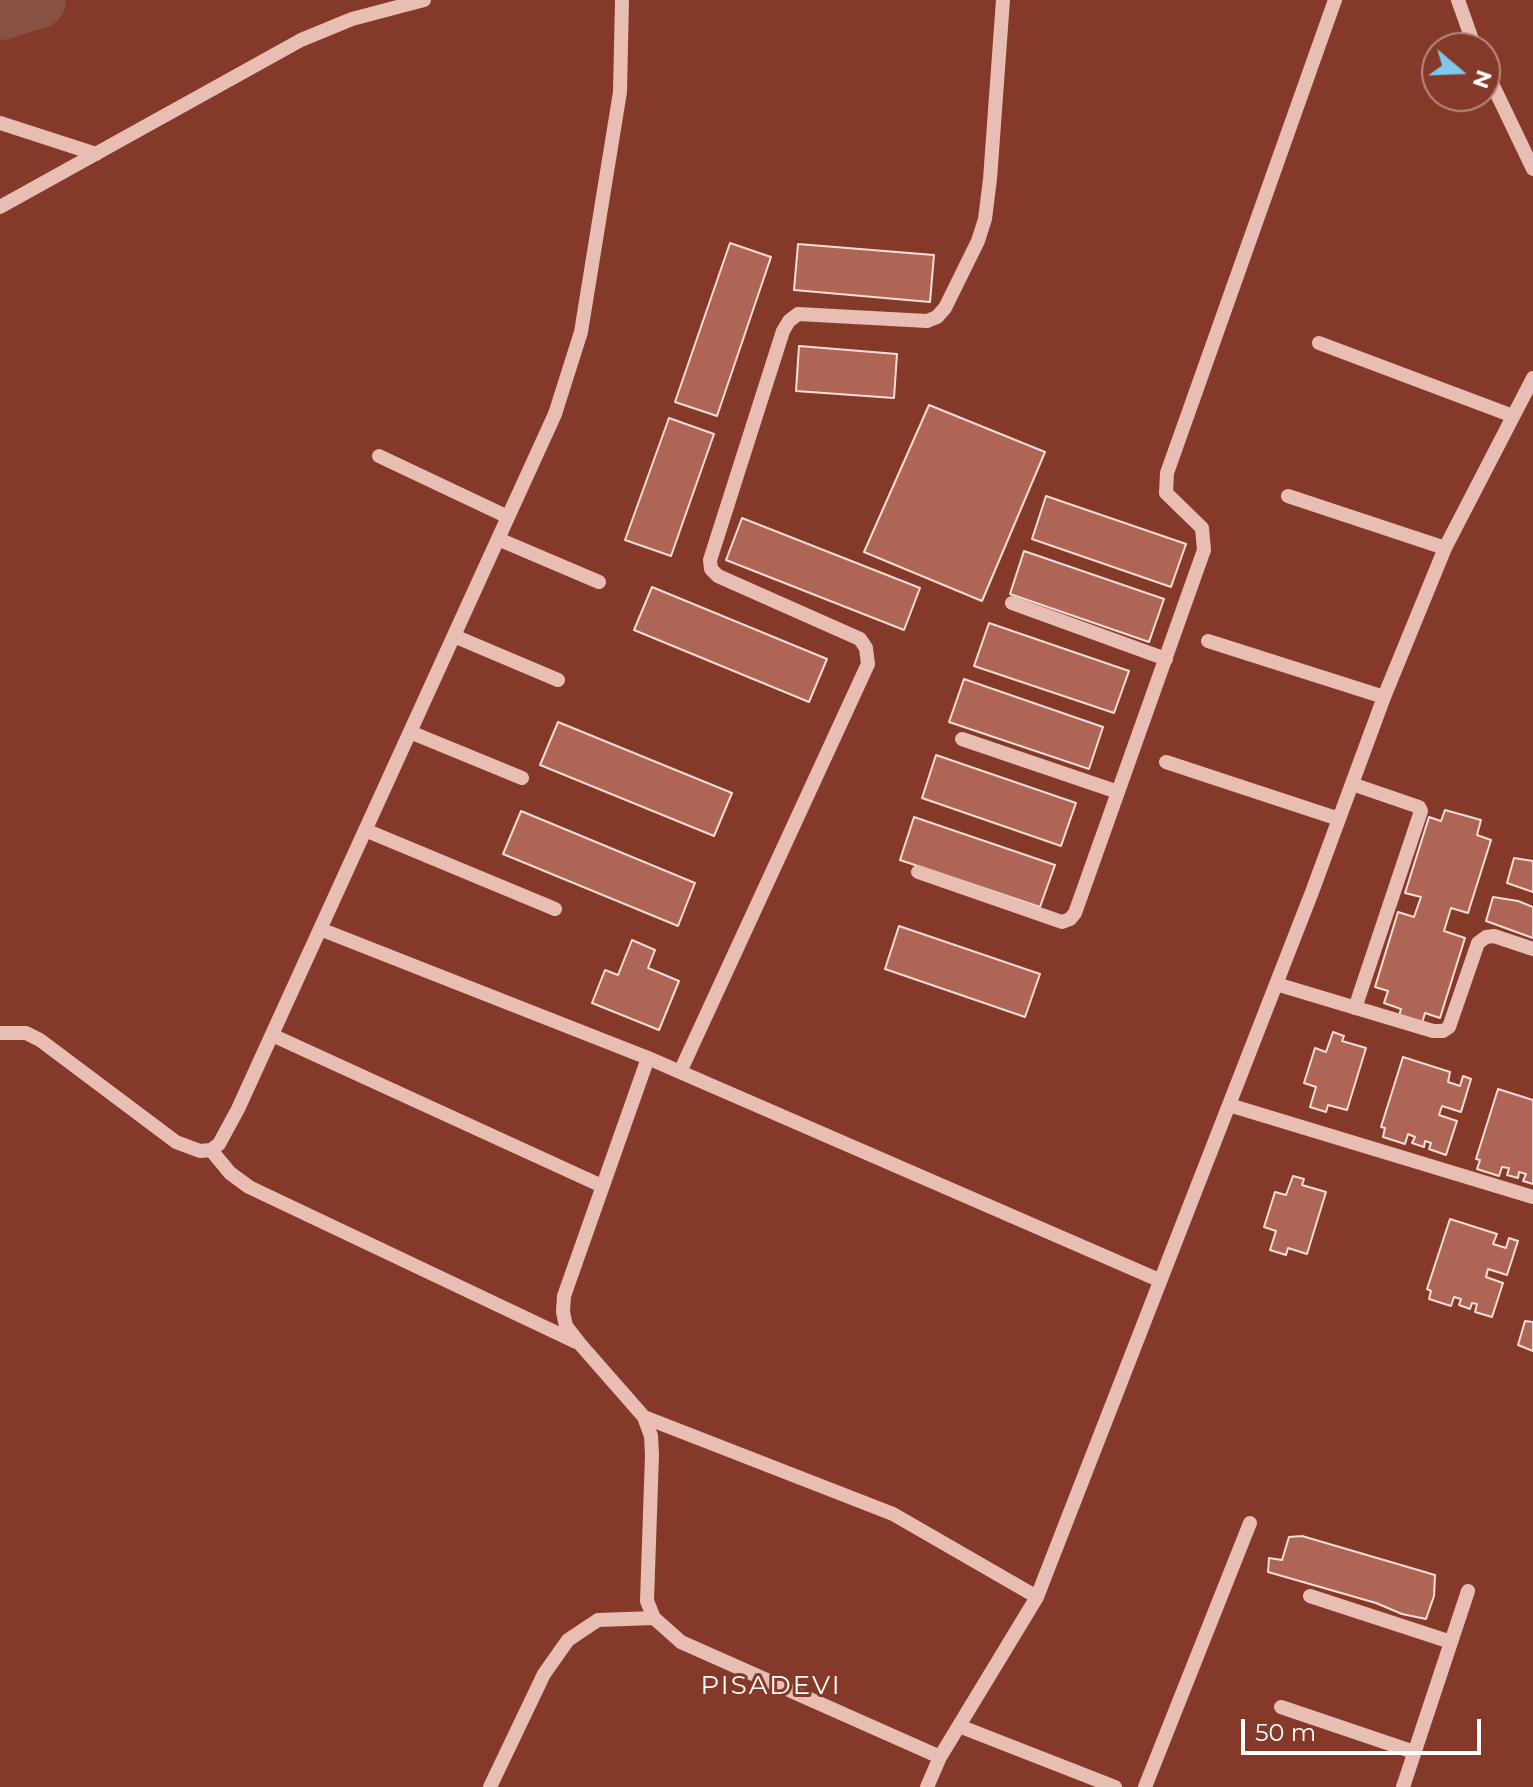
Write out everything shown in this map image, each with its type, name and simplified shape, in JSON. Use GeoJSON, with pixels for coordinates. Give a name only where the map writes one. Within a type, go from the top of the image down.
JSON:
{"type":"FeatureCollection","features":[{"type":"Feature","properties":{"kind":"street"},"geometry":{"type":"LineString","coordinates":[[0,207],[301,40],[401,3],[424,0]]}},
{"type":"Feature","properties":{"kind":"street"},"geometry":{"type":"LineString","coordinates":[[0,1033],[26,1033],[40,1040],[176,1142],[200,1151],[211,1150],[219,1144],[238,1109],[555,414],[581,332],[620,92],[622,0]]}},
{"type":"Feature","properties":{"kind":"street"},"geometry":{"type":"LineString","coordinates":[[680,1072],[868,664],[866,648],[860,639],[718,576],[711,569],[710,560],[783,331],[789,321],[798,314],[927,321],[937,317],[945,308],[978,241],[985,219],[1003,0]]}},
{"type":"Feature","properties":{"kind":"street"},"geometry":{"type":"LineString","coordinates":[[918,872],[1062,922],[1075,913],[1204,550],[1202,528],[1166,493],[1167,473],[1335,0]]}},
{"type":"Feature","properties":{"kind":"street"},"geometry":{"type":"LineString","coordinates":[[1458,0],[1469,32]]}},
{"type":"Feature","properties":{"kind":"street"},"geometry":{"type":"LineString","coordinates":[[1501,102],[1533,169]]}},
{"type":"Feature","properties":{"kind":"street"},"geometry":{"type":"LineString","coordinates":[[0,123],[96,154]]}},
{"type":"Feature","properties":{"kind":"street"},"geometry":{"type":"LineString","coordinates":[[1319,343],[1513,416]]}},
{"type":"Feature","properties":{"kind":"street"},"geometry":{"type":"LineString","coordinates":[[927,1787],[940,1757],[1037,1597],[1276,984],[1384,697],[1445,548],[1533,378]]}},
{"type":"Feature","properties":{"kind":"street"},"geometry":{"type":"LineString","coordinates":[[379,456],[508,517]]}},
{"type":"Feature","properties":{"kind":"street"},"geometry":{"type":"LineString","coordinates":[[1288,496],[1445,548]]}},
{"type":"Feature","properties":{"kind":"street"},"geometry":{"type":"LineString","coordinates":[[498,539],[599,582]]}},
{"type":"Feature","properties":{"kind":"street"},"geometry":{"type":"LineString","coordinates":[[1012,603],[1166,659]]}},
{"type":"Feature","properties":{"kind":"street"},"geometry":{"type":"LineString","coordinates":[[454,636],[558,680]]}},
{"type":"Feature","properties":{"kind":"street"},"geometry":{"type":"LineString","coordinates":[[1208,641],[1384,697]]}},
{"type":"Feature","properties":{"kind":"street"},"geometry":{"type":"LineString","coordinates":[[410,732],[522,778]]}},
{"type":"Feature","properties":{"kind":"street"},"geometry":{"type":"LineString","coordinates":[[962,739],[1118,792]]}},
{"type":"Feature","properties":{"kind":"street"},"geometry":{"type":"LineString","coordinates":[[1166,762],[1339,819]]}},
{"type":"Feature","properties":{"kind":"street"},"geometry":{"type":"LineString","coordinates":[[1352,784],[1419,807],[1421,811],[1355,1008]]}},
{"type":"Feature","properties":{"kind":"street"},"geometry":{"type":"LineString","coordinates":[[365,830],[555,909]]}},
{"type":"Feature","properties":{"kind":"street"},"geometry":{"type":"LineString","coordinates":[[320,929],[648,1058],[1159,1280]]}},
{"type":"Feature","properties":{"kind":"street"},"geometry":{"type":"LineString","coordinates":[[1276,984],[1433,1031],[1443,1031],[1449,1027],[1478,943],[1494,936],[1533,949]]}},
{"type":"Feature","properties":{"kind":"street"},"geometry":{"type":"LineString","coordinates":[[272,1035],[602,1186]]}},
{"type":"Feature","properties":{"kind":"street"},"geometry":{"type":"LineString","coordinates":[[648,1058],[564,1296],[563,1312],[566,1326],[644,1417],[651,1436],[647,1601],[654,1618],[681,1642],[940,1757]]}},
{"type":"Feature","properties":{"kind":"street"},"geometry":{"type":"LineString","coordinates":[[1229,1105],[1533,1197]]}},
{"type":"Feature","properties":{"kind":"street"},"geometry":{"type":"LineString","coordinates":[[211,1150],[230,1173],[249,1187],[580,1344]]}},
{"type":"Feature","properties":{"kind":"street"},"geometry":{"type":"LineString","coordinates":[[644,1417],[893,1514],[1037,1597]]}},
{"type":"Feature","properties":{"kind":"street"},"geometry":{"type":"LineString","coordinates":[[1145,1787],[1250,1523]]}},
{"type":"Feature","properties":{"kind":"street"},"geometry":{"type":"LineString","coordinates":[[1403,1787],[1468,1591]]}},
{"type":"Feature","properties":{"kind":"street"},"geometry":{"type":"LineString","coordinates":[[1310,1596],[1451,1642]]}},
{"type":"Feature","properties":{"kind":"street"},"geometry":{"type":"LineString","coordinates":[[490,1787],[544,1674],[568,1640],[598,1620],[654,1618]]}},
{"type":"Feature","properties":{"kind":"street"},"geometry":{"type":"LineString","coordinates":[[1281,1707],[1414,1752]]}},
{"type":"Feature","properties":{"kind":"street"},"geometry":{"type":"LineString","coordinates":[[959,1726],[1115,1787]]}},
{"type":"Feature","properties":{"kind":"building"},"geometry":{"type":"Polygon","coordinates":[[[730,243],[771,257],[717,416],[675,402],[730,243]]]}},
{"type":"Feature","properties":{"kind":"building"},"geometry":{"type":"Polygon","coordinates":[[[798,244],[934,255],[930,302],[794,290],[798,244]]]}},
{"type":"Feature","properties":{"kind":"building"},"geometry":{"type":"Polygon","coordinates":[[[799,346],[897,354],[894,398],[796,391],[799,346]]]}},
{"type":"Feature","properties":{"kind":"building"},"geometry":{"type":"Polygon","coordinates":[[[929,405],[1045,452],[982,601],[864,552],[929,405]]]}},
{"type":"Feature","properties":{"kind":"building"},"geometry":{"type":"Polygon","coordinates":[[[669,418],[714,434],[671,556],[625,540],[669,418]]]}},
{"type":"Feature","properties":{"kind":"building"},"geometry":{"type":"Polygon","coordinates":[[[1046,496],[1186,544],[1171,587],[1032,539],[1046,496]]]}},
{"type":"Feature","properties":{"kind":"building"},"geometry":{"type":"Polygon","coordinates":[[[742,518],[920,588],[904,630],[726,560],[742,518]]]}},
{"type":"Feature","properties":{"kind":"building"},"geometry":{"type":"Polygon","coordinates":[[[1024,551],[1164,599],[1149,642],[1010,594],[1024,551]]]}},
{"type":"Feature","properties":{"kind":"building"},"geometry":{"type":"Polygon","coordinates":[[[652,587],[827,659],[809,702],[634,630],[652,587]]]}},
{"type":"Feature","properties":{"kind":"building"},"geometry":{"type":"Polygon","coordinates":[[[989,623],[1129,671],[1114,713],[974,666],[989,623]]]}},
{"type":"Feature","properties":{"kind":"building"},"geometry":{"type":"Polygon","coordinates":[[[964,679],[1103,727],[1089,769],[949,722],[964,679]]]}},
{"type":"Feature","properties":{"kind":"building"},"geometry":{"type":"Polygon","coordinates":[[[558,722],[732,793],[714,836],[540,765],[558,722]]]}},
{"type":"Feature","properties":{"kind":"building"},"geometry":{"type":"Polygon","coordinates":[[[936,755],[1076,803],[1061,846],[922,798],[936,755]]]}},
{"type":"Feature","properties":{"kind":"building"},"geometry":{"type":"Polygon","coordinates":[[[1445,810],[1481,820],[1477,835],[1491,840],[1468,913],[1451,908],[1444,931],[1465,938],[1440,1018],[1425,1013],[1422,1023],[1399,1016],[1401,1009],[1384,1003],[1388,991],[1375,987],[1398,912],[1414,917],[1421,897],[1405,893],[1429,817],[1441,821],[1445,810]]]}},
{"type":"Feature","properties":{"kind":"building"},"geometry":{"type":"Polygon","coordinates":[[[521,811],[695,883],[678,926],[503,854],[521,811]]]}},
{"type":"Feature","properties":{"kind":"building"},"geometry":{"type":"Polygon","coordinates":[[[914,817],[1055,865],[1040,907],[900,860],[914,817]]]}},
{"type":"Feature","properties":{"kind":"building"},"geometry":{"type":"Polygon","coordinates":[[[1514,858],[1533,861],[1533,892],[1507,883],[1514,858]]]}},
{"type":"Feature","properties":{"kind":"building"},"geometry":{"type":"Polygon","coordinates":[[[1493,897],[1533,907],[1533,938],[1486,921],[1493,897]]]}},
{"type":"Feature","properties":{"kind":"building"},"geometry":{"type":"Polygon","coordinates":[[[899,926],[1040,974],[1025,1017],[885,969],[899,926]]]}},
{"type":"Feature","properties":{"kind":"building"},"geometry":{"type":"Polygon","coordinates":[[[632,940],[655,950],[648,968],[679,981],[659,1030],[592,1003],[605,970],[618,975],[632,940]]]}},
{"type":"Feature","properties":{"kind":"building"},"geometry":{"type":"Polygon","coordinates":[[[1333,1032],[1344,1036],[1342,1041],[1366,1048],[1347,1110],[1328,1105],[1326,1112],[1310,1107],[1316,1087],[1304,1083],[1315,1048],[1326,1052],[1333,1032]]]}},
{"type":"Feature","properties":{"kind":"building"},"geometry":{"type":"Polygon","coordinates":[[[1403,1057],[1450,1072],[1448,1082],[1460,1086],[1463,1076],[1471,1079],[1461,1112],[1442,1106],[1439,1115],[1457,1121],[1446,1155],[1429,1149],[1431,1143],[1425,1141],[1424,1147],[1412,1143],[1415,1137],[1408,1134],[1405,1144],[1383,1137],[1385,1128],[1381,1127],[1403,1057]]]}},
{"type":"Feature","properties":{"kind":"building"},"geometry":{"type":"Polygon","coordinates":[[[1498,1089],[1533,1100],[1533,1184],[1523,1181],[1526,1174],[1519,1172],[1518,1178],[1507,1175],[1509,1168],[1502,1167],[1499,1176],[1477,1169],[1480,1160],[1476,1159],[1498,1089]]]}},
{"type":"Feature","properties":{"kind":"building"},"geometry":{"type":"Polygon","coordinates":[[[1293,1176],[1304,1179],[1302,1185],[1326,1192],[1307,1254],[1288,1248],[1286,1255],[1270,1250],[1276,1231],[1264,1227],[1275,1192],[1286,1195],[1293,1176]]]}},
{"type":"Feature","properties":{"kind":"building"},"geometry":{"type":"Polygon","coordinates":[[[1450,1219],[1497,1234],[1493,1244],[1506,1248],[1509,1238],[1518,1241],[1507,1275],[1488,1269],[1486,1277],[1503,1283],[1492,1317],[1475,1312],[1477,1304],[1472,1303],[1470,1309],[1459,1305],[1461,1299],[1454,1297],[1451,1306],[1429,1299],[1431,1291],[1427,1289],[1450,1219]]]}},
{"type":"Feature","properties":{"kind":"building"},"geometry":{"type":"Polygon","coordinates":[[[1525,1321],[1533,1322],[1533,1351],[1518,1345],[1525,1321]]]}},
{"type":"Feature","properties":{"kind":"building"},"geometry":{"type":"Polygon","coordinates":[[[1302,1536],[1435,1575],[1434,1596],[1426,1619],[1268,1572],[1269,1558],[1282,1560],[1289,1537],[1302,1536]]]}},
{"type":"Feature","properties":{"kind":"waterway"},"geometry":{"type":"LineString","coordinates":[[0,11],[37,0]]}},
{"type":"Feature","properties":{"kind":"district","name":"PISADEVI"},"geometry":{"type":"Point","coordinates":[771,1686]}}]}
